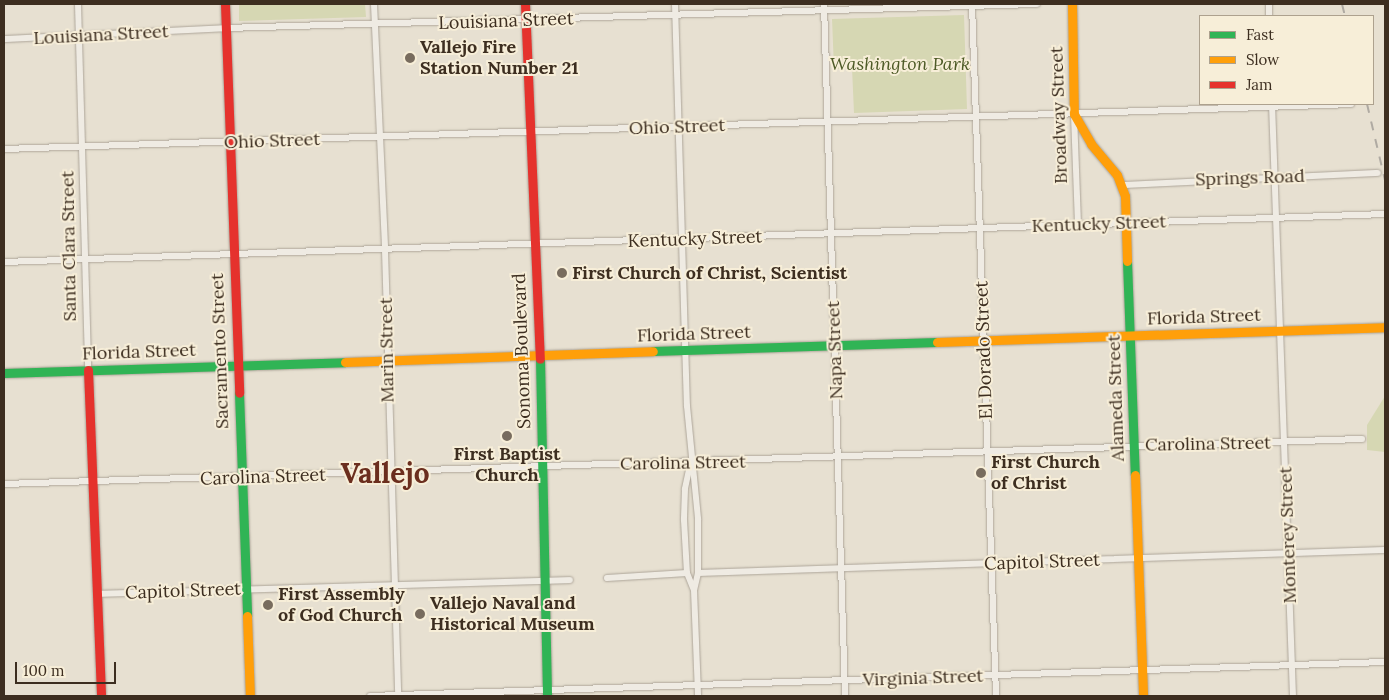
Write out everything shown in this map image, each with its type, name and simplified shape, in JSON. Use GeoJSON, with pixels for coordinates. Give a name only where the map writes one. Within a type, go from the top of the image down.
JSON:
{"type":"FeatureCollection","features":[{"type":"Feature","properties":{"kind":"main road","name":"Sacramento Street"},"geometry":{"type":"LineString","coordinates":[[225,4],[228,143],[242,478],[244,589],[250,696]]}},
{"type":"Feature","properties":{"kind":"main road","name":"Sonoma Boulevard"},"geometry":{"type":"LineString","coordinates":[[525,4],[547,580],[547,693]]}},
{"type":"Feature","properties":{"kind":"main road","name":"Broadway Street"},"geometry":{"type":"LineString","coordinates":[[1072,4],[1074,114]]}},
{"type":"Feature","properties":{"kind":"main road","name":"Alameda Street"},"geometry":{"type":"LineString","coordinates":[[1074,114],[1122,185],[1126,224],[1143,696]]}},
{"type":"Feature","properties":{"kind":"main road","name":"Florida Street"},"geometry":{"type":"LineString","coordinates":[[4,373],[1385,327]]}},
{"type":"Feature","properties":{"kind":"main road","name":"Santa Clara Street"},"geometry":{"type":"LineString","coordinates":[[88,370],[101,696]]}},
{"type":"Feature","properties":{"kind":"street","name":"Santa Clara Street"},"geometry":{"type":"LineString","coordinates":[[78,4],[88,370]]}},
{"type":"Feature","properties":{"kind":"street","name":"Marin Street"},"geometry":{"type":"LineString","coordinates":[[374,4],[385,250],[398,696]]}},
{"type":"Feature","properties":{"kind":"street"},"geometry":{"type":"LineString","coordinates":[[675,4],[681,240],[690,463],[698,511],[698,572],[694,590],[698,696]]}},
{"type":"Feature","properties":{"kind":"street","name":"Louisiana Street"},"geometry":{"type":"LineString","coordinates":[[4,39],[226,28],[675,16],[824,7],[1037,4]]}},
{"type":"Feature","properties":{"kind":"street","name":"El Dorado Street"},"geometry":{"type":"LineString","coordinates":[[972,5],[996,696]]}},
{"type":"Feature","properties":{"kind":"street","name":"Napa Street"},"geometry":{"type":"LineString","coordinates":[[824,7],[845,696]]}},
{"type":"Feature","properties":{"kind":"street","name":"Ohio Street"},"geometry":{"type":"LineString","coordinates":[[4,149],[976,118],[1272,105]]}},
{"type":"Feature","properties":{"kind":"street","name":"Monterey Street"},"geometry":{"type":"LineString","coordinates":[[1272,105],[1293,696]]}},
{"type":"Feature","properties":{"kind":"street","name":"Broadway Street"},"geometry":{"type":"LineString","coordinates":[[1074,114],[1078,225]]}},
{"type":"Feature","properties":{"kind":"street","name":"Springs Road"},"geometry":{"type":"LineString","coordinates":[[1122,185],[1378,173]]}},
{"type":"Feature","properties":{"kind":"street","name":"Kentucky Street"},"geometry":{"type":"LineString","coordinates":[[4,262],[831,235],[980,227],[1126,224],[1385,214]]}},
{"type":"Feature","properties":{"kind":"street","name":"Carolina Street"},"geometry":{"type":"LineString","coordinates":[[4,484],[94,483],[1362,439]]}},
{"type":"Feature","properties":{"kind":"street"},"geometry":{"type":"LineString","coordinates":[[690,463],[685,497],[688,574],[694,590]]}},
{"type":"Feature","properties":{"kind":"street","name":"Capitol Street"},"geometry":{"type":"LineString","coordinates":[[698,572],[1138,560],[1385,550]]}},
{"type":"Feature","properties":{"kind":"street"},"geometry":{"type":"LineString","coordinates":[[607,578],[688,574]]}},
{"type":"Feature","properties":{"kind":"street","name":"Capitol Street"},"geometry":{"type":"LineString","coordinates":[[97,594],[570,580]]}},
{"type":"Feature","properties":{"kind":"street","name":"Virginia Street"},"geometry":{"type":"LineString","coordinates":[[370,696],[547,693],[697,684],[844,682],[1385,662]]}},
{"type":"Feature","properties":{"kind":"green space"},"geometry":{"type":"Polygon","coordinates":[[[239,4],[365,4],[366,17],[239,21],[239,4]]]}},
{"type":"Feature","properties":{"kind":"green space","name":"Washington Park"},"geometry":{"type":"Polygon","coordinates":[[[964,15],[967,109],[854,113],[852,68],[834,69],[832,19],[964,15]]]}},
{"type":"Feature","properties":{"kind":"green space"},"geometry":{"type":"Polygon","coordinates":[[[1385,396],[1385,452],[1367,450],[1367,425],[1385,396]]]}},
{"type":"Feature","properties":{"kind":"railway"},"geometry":{"type":"LineString","coordinates":[[1342,4],[1345,15]]}},
{"type":"Feature","properties":{"kind":"railway"},"geometry":{"type":"LineString","coordinates":[[1367,105],[1385,180]]}},
{"type":"Feature","properties":{"kind":"traffic: fast"},"geometry":{"type":"LineString","coordinates":[[1127,261],[1135,475]]}},
{"type":"Feature","properties":{"kind":"traffic: fast"},"geometry":{"type":"LineString","coordinates":[[653,351],[937,342]]}},
{"type":"Feature","properties":{"kind":"traffic: fast"},"geometry":{"type":"LineString","coordinates":[[540,359],[547,696]]}},
{"type":"Feature","properties":{"kind":"traffic: fast"},"geometry":{"type":"LineString","coordinates":[[4,373],[345,362]]}},
{"type":"Feature","properties":{"kind":"traffic: fast"},"geometry":{"type":"LineString","coordinates":[[239,393],[247,616]]}},
{"type":"Feature","properties":{"kind":"traffic: slow"},"geometry":{"type":"LineString","coordinates":[[1072,4],[1074,114],[1091,144],[1117,175],[1125,196],[1127,261]]}},
{"type":"Feature","properties":{"kind":"traffic: slow"},"geometry":{"type":"LineString","coordinates":[[937,342],[1385,327]]}},
{"type":"Feature","properties":{"kind":"traffic: slow"},"geometry":{"type":"LineString","coordinates":[[345,362],[653,351]]}},
{"type":"Feature","properties":{"kind":"traffic: slow"},"geometry":{"type":"LineString","coordinates":[[1135,475],[1143,696]]}},
{"type":"Feature","properties":{"kind":"traffic: slow"},"geometry":{"type":"LineString","coordinates":[[247,616],[250,696]]}},
{"type":"Feature","properties":{"kind":"traffic: jam"},"geometry":{"type":"LineString","coordinates":[[225,4],[239,393]]}},
{"type":"Feature","properties":{"kind":"traffic: jam"},"geometry":{"type":"LineString","coordinates":[[525,4],[540,359]]}},
{"type":"Feature","properties":{"kind":"traffic: jam"},"geometry":{"type":"LineString","coordinates":[[88,370],[101,696]]}},
{"type":"Feature","properties":{"kind":"place","name":"Vallejo Fire Station Number 21"},"geometry":{"type":"Point","coordinates":[410,58]}},
{"type":"Feature","properties":{"kind":"place","name":"First Church of Christ, Scientist"},"geometry":{"type":"Point","coordinates":[562,273]}},
{"type":"Feature","properties":{"kind":"place","name":"First Baptist Church"},"geometry":{"type":"Point","coordinates":[507,436]}},
{"type":"Feature","properties":{"kind":"place","name":"First Church of Christ"},"geometry":{"type":"Point","coordinates":[981,473]}},
{"type":"Feature","properties":{"kind":"place","name":"First Assembly of God Church"},"geometry":{"type":"Point","coordinates":[268,605]}},
{"type":"Feature","properties":{"kind":"place","name":"Vallejo Naval and Historical Museum"},"geometry":{"type":"Point","coordinates":[420,614]}},
{"type":"Feature","properties":{"kind":"district","name":"Vallejo"},"geometry":{"type":"Point","coordinates":[385,473]}}]}
